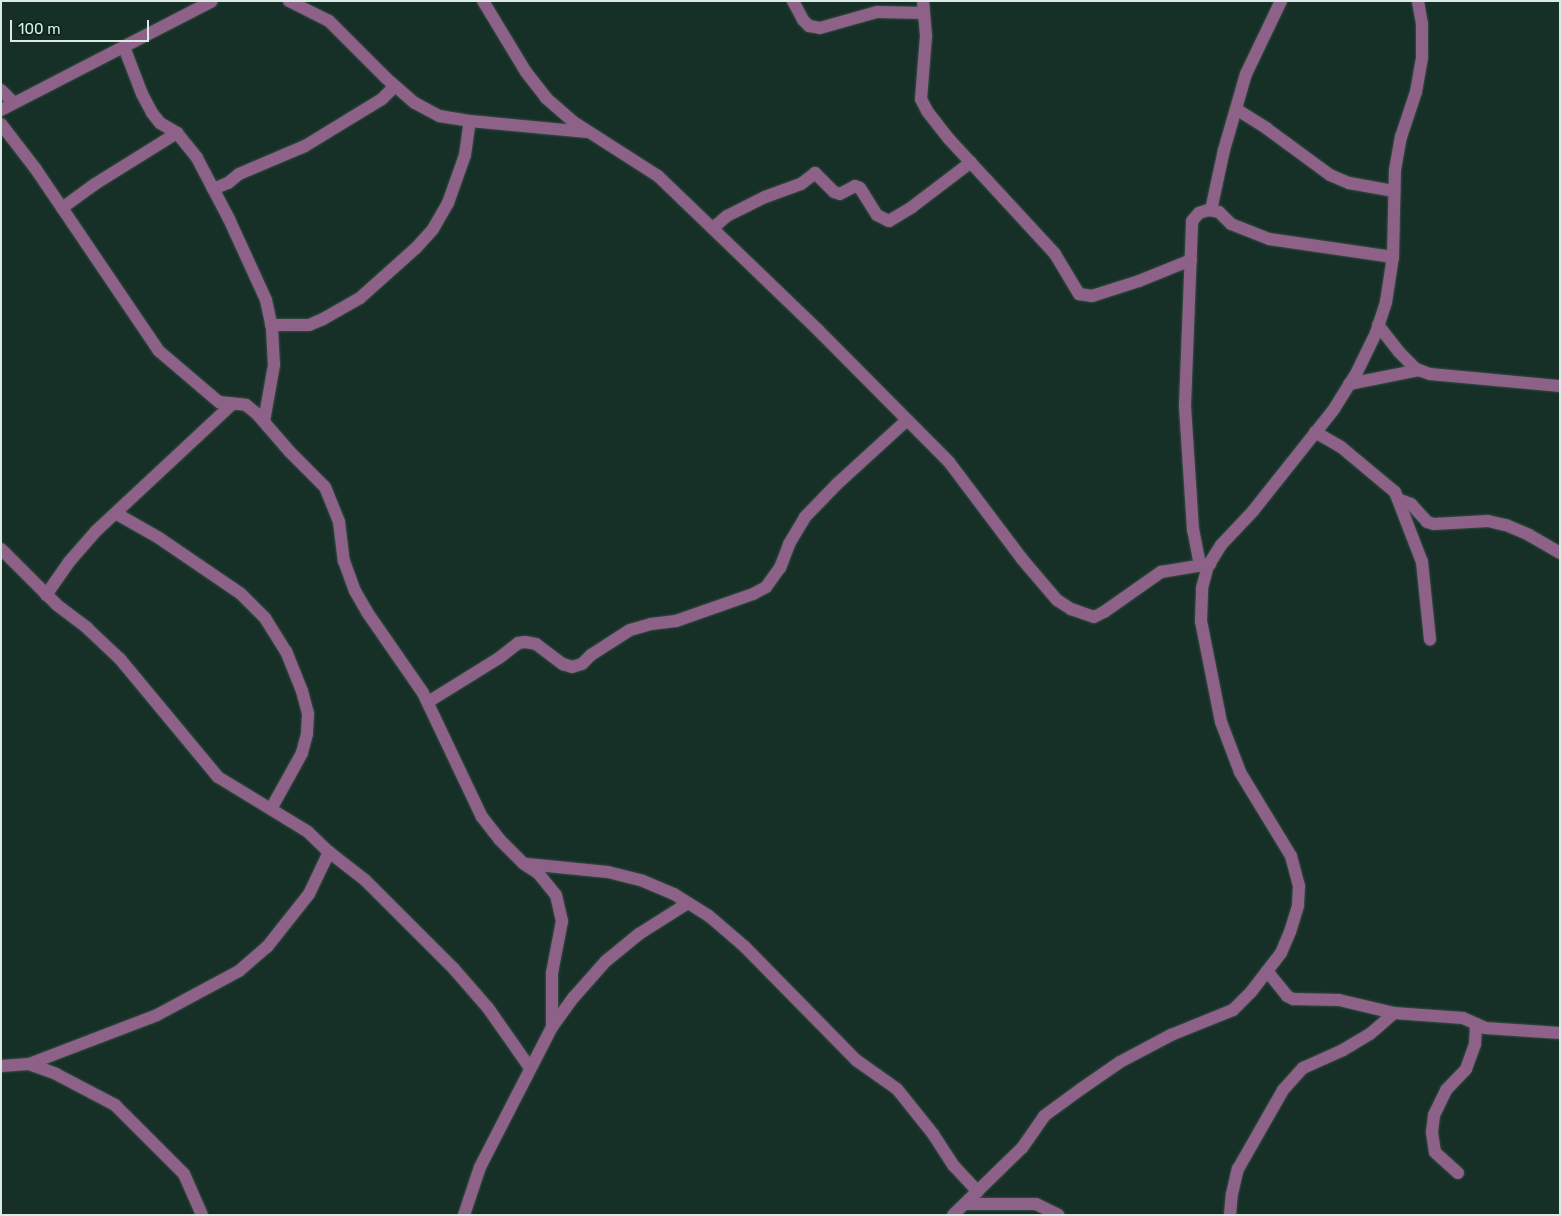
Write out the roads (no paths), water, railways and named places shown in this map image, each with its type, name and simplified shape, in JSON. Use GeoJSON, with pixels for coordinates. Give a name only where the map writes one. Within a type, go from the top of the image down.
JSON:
{"type":"FeatureCollection","features":[{"type":"Feature","properties":{"kind":"street"},"geometry":{"type":"LineString","coordinates":[[1,110],[212,1]]}},
{"type":"Feature","properties":{"kind":"street"},"geometry":{"type":"LineString","coordinates":[[288,1],[329,21],[395,86],[415,103],[439,116],[470,121],[589,132]]}},
{"type":"Feature","properties":{"kind":"street"},"geometry":{"type":"LineString","coordinates":[[483,1],[526,72],[546,98],[572,121],[658,176],[818,330],[906,421],[949,462],[1022,559],[1057,600],[1071,609],[1094,616],[1104,612],[1161,572],[1205,564],[1221,544],[1253,511],[1315,432],[1349,384],[1378,325],[1386,302],[1393,257],[1394,191],[1401,137],[1416,92],[1422,57],[1422,24],[1418,1]]}},
{"type":"Feature","properties":{"kind":"street"},"geometry":{"type":"LineString","coordinates":[[793,1],[803,20],[809,26],[820,28],[877,12],[924,7],[926,36],[921,98],[927,111],[1054,254],[1078,294],[1092,296],[1139,281],[1191,260]]}},
{"type":"Feature","properties":{"kind":"street"},"geometry":{"type":"LineString","coordinates":[[1211,210],[1224,150],[1246,74],[1281,1]]}},
{"type":"Feature","properties":{"kind":"street"},"geometry":{"type":"LineString","coordinates":[[124,47],[142,94],[152,113],[160,123],[178,133],[197,158],[266,300],[271,325],[274,365],[264,421]]}},
{"type":"Feature","properties":{"kind":"street"},"geometry":{"type":"LineString","coordinates":[[213,189],[228,183],[240,174],[305,146],[382,99],[395,86]]}},
{"type":"Feature","properties":{"kind":"street"},"geometry":{"type":"LineString","coordinates":[[1,90],[14,103]]}},
{"type":"Feature","properties":{"kind":"street"},"geometry":{"type":"LineString","coordinates":[[1236,109],[1266,128],[1330,175],[1349,183],[1394,191]]}},
{"type":"Feature","properties":{"kind":"street"},"geometry":{"type":"LineString","coordinates":[[271,325],[309,324],[323,319],[360,298],[416,248],[433,229],[448,203],[465,155],[470,121]]}},
{"type":"Feature","properties":{"kind":"street"},"geometry":{"type":"LineString","coordinates":[[1,124],[62,208],[159,351],[219,402],[246,405],[264,421],[290,452],[325,487],[340,522],[344,561],[355,591],[367,612],[428,702],[482,817],[499,839],[524,864],[538,873],[556,895],[562,922],[552,973],[552,1027]]}},
{"type":"Feature","properties":{"kind":"street"},"geometry":{"type":"LineString","coordinates":[[62,208],[103,179],[178,133]]}},
{"type":"Feature","properties":{"kind":"street"},"geometry":{"type":"LineString","coordinates":[[713,228],[727,216],[765,197],[801,184],[816,173],[834,192],[840,194],[855,186],[860,188],[878,215],[888,221],[919,202],[971,162]]}},
{"type":"Feature","properties":{"kind":"street"},"geometry":{"type":"LineString","coordinates":[[953,1215],[1022,1148],[1044,1116],[1120,1062],[1171,1035],[1232,1010],[1251,992],[1281,953],[1298,905],[1299,886],[1291,856],[1240,772],[1220,722],[1201,621],[1205,564],[1193,530],[1185,406],[1192,221],[1198,213],[1211,210],[1219,212],[1231,224],[1268,239],[1393,257]]}},
{"type":"Feature","properties":{"kind":"street"},"geometry":{"type":"LineString","coordinates":[[1378,325],[1399,352],[1420,370],[1430,374],[1560,386]]}},
{"type":"Feature","properties":{"kind":"street"},"geometry":{"type":"LineString","coordinates":[[1349,384],[1420,370]]}},
{"type":"Feature","properties":{"kind":"street"},"geometry":{"type":"LineString","coordinates":[[46,595],[69,562],[96,531],[117,514],[180,451],[232,404]]}},
{"type":"Feature","properties":{"kind":"street"},"geometry":{"type":"LineString","coordinates":[[428,702],[500,658],[518,643],[536,644],[563,664],[572,668],[582,664],[591,655],[630,630],[685,618],[753,594],[766,587],[780,568],[789,544],[805,517],[837,484],[906,421]]}},
{"type":"Feature","properties":{"kind":"street"},"geometry":{"type":"LineString","coordinates":[[1315,432],[1341,447],[1395,492],[1422,562],[1430,640]]}},
{"type":"Feature","properties":{"kind":"street"},"geometry":{"type":"LineString","coordinates":[[1398,499],[1411,504],[1427,522],[1434,524],[1488,521],[1506,525],[1530,535],[1560,553]]}},
{"type":"Feature","properties":{"kind":"street"},"geometry":{"type":"LineString","coordinates":[[117,514],[159,538],[241,594],[265,618],[286,651],[302,691],[308,714],[307,734],[302,753],[271,809]]}},
{"type":"Feature","properties":{"kind":"street"},"geometry":{"type":"LineString","coordinates":[[1,550],[46,595],[87,628],[120,659],[218,778],[308,832],[329,852],[365,880],[454,969],[488,1008],[530,1068]]}},
{"type":"Feature","properties":{"kind":"street"},"geometry":{"type":"LineString","coordinates":[[1,1066],[29,1064],[157,1016],[239,971],[266,947],[309,894],[329,852]]}},
{"type":"Feature","properties":{"kind":"street"},"geometry":{"type":"LineString","coordinates":[[524,864],[608,872],[643,881],[674,894],[709,916],[744,946],[856,1060],[897,1089],[933,1134],[954,1166],[978,1192]]}},
{"type":"Feature","properties":{"kind":"street"},"geometry":{"type":"LineString","coordinates":[[464,1215],[480,1167],[552,1027],[574,997],[606,962],[639,934],[688,903]]}},
{"type":"Feature","properties":{"kind":"street"},"geometry":{"type":"LineString","coordinates":[[1267,971],[1287,996],[1293,999],[1339,1000],[1394,1013],[1463,1018],[1485,1028],[1560,1033]]}},
{"type":"Feature","properties":{"kind":"street"},"geometry":{"type":"LineString","coordinates":[[1230,1215],[1232,1194],[1238,1169],[1283,1090],[1303,1068],[1343,1050],[1370,1034],[1394,1013]]}},
{"type":"Feature","properties":{"kind":"street"},"geometry":{"type":"LineString","coordinates":[[1458,1173],[1434,1152],[1432,1132],[1434,1114],[1446,1090],[1466,1069],[1475,1044],[1476,1024]]}},
{"type":"Feature","properties":{"kind":"street"},"geometry":{"type":"LineString","coordinates":[[29,1064],[56,1074],[115,1105],[184,1174],[202,1215]]}},
{"type":"Feature","properties":{"kind":"street"},"geometry":{"type":"LineString","coordinates":[[965,1204],[1036,1204],[1055,1214]]}}]}
